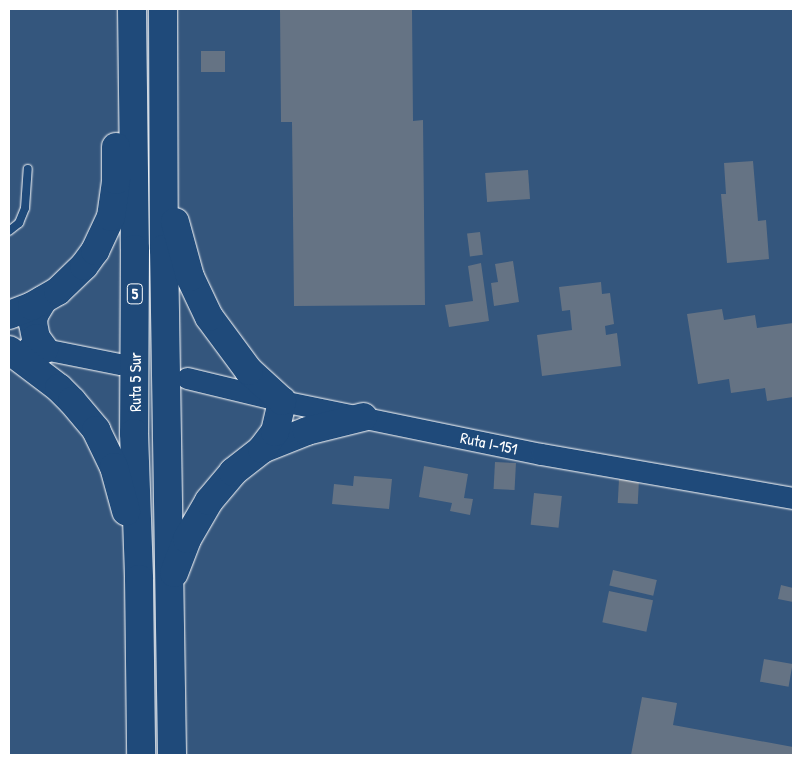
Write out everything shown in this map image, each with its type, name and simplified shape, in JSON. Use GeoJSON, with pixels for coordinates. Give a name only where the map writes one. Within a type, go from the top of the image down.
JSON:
{"type":"FeatureCollection","features":[{"type":"Feature","properties":{"kind":"highway"},"geometry":{"type":"LineString","coordinates":[[9,315],[43,300],[72,279],[95,251],[111,217],[116,180],[120,50],[126,9]]}},
{"type":"Feature","properties":{"kind":"highway","name":"Ruta 5 Sur"},"geometry":{"type":"LineString","coordinates":[[132,9],[136,248],[134,433],[139,579],[140,755]]}},
{"type":"Feature","properties":{"kind":"highway","name":"Ruta 5 Sur"},"geometry":{"type":"LineString","coordinates":[[163,9],[168,601],[172,755]]}},
{"type":"Feature","properties":{"kind":"highway"},"geometry":{"type":"LineString","coordinates":[[164,162],[177,236],[199,297],[234,354],[265,387],[282,401],[275,432],[262,448],[220,486],[197,519],[178,559],[168,601]]}},
{"type":"Feature","properties":{"kind":"highway"},"geometry":{"type":"LineString","coordinates":[[43,300],[34,315],[33,322],[36,338],[44,349]]}},
{"type":"Feature","properties":{"kind":"highway"},"geometry":{"type":"LineString","coordinates":[[9,350],[59,388],[96,430],[106,448],[118,481],[131,528],[139,579]]}},
{"type":"Feature","properties":{"kind":"highway"},"geometry":{"type":"LineString","coordinates":[[262,448],[307,431],[363,417]]}},
{"type":"Feature","properties":{"kind":"street"},"geometry":{"type":"LineString","coordinates":[[9,342],[119,364]]}},
{"type":"Feature","properties":{"kind":"street","name":"Ruta I-151"},"geometry":{"type":"LineString","coordinates":[[187,378],[282,401],[541,454],[793,498]]}},
{"type":"Feature","properties":{"kind":"lane"},"geometry":{"type":"LineString","coordinates":[[9,231],[19,223],[25,208],[28,169]]}},
{"type":"Feature","properties":{"kind":"building"},"geometry":{"type":"Polygon","coordinates":[[[280,9],[412,9],[413,121],[423,120],[425,305],[294,306],[292,122],[281,122],[280,9]]]}},
{"type":"Feature","properties":{"kind":"building"},"geometry":{"type":"Polygon","coordinates":[[[201,51],[225,51],[225,72],[201,72],[201,51]]]}},
{"type":"Feature","properties":{"kind":"building"},"geometry":{"type":"Polygon","coordinates":[[[753,161],[758,221],[766,220],[769,259],[727,263],[721,194],[726,194],[724,163],[753,161]]]}},
{"type":"Feature","properties":{"kind":"building"},"geometry":{"type":"Polygon","coordinates":[[[528,170],[530,199],[487,202],[485,173],[528,170]]]}},
{"type":"Feature","properties":{"kind":"building"},"geometry":{"type":"Polygon","coordinates":[[[480,232],[483,255],[470,256],[467,234],[480,232]]]}},
{"type":"Feature","properties":{"kind":"building"},"geometry":{"type":"Polygon","coordinates":[[[513,261],[519,302],[494,306],[491,283],[498,282],[495,264],[513,261]]]}},
{"type":"Feature","properties":{"kind":"building"},"geometry":{"type":"Polygon","coordinates":[[[481,263],[489,321],[449,327],[445,305],[473,301],[468,266],[481,263]]]}},
{"type":"Feature","properties":{"kind":"building"},"geometry":{"type":"Polygon","coordinates":[[[601,282],[602,294],[610,293],[614,324],[605,326],[606,335],[617,333],[621,366],[542,376],[537,335],[572,330],[570,310],[562,311],[559,287],[601,282]]]}},
{"type":"Feature","properties":{"kind":"building"},"geometry":{"type":"Polygon","coordinates":[[[722,309],[724,320],[755,315],[757,328],[793,323],[793,397],[767,401],[765,388],[731,393],[729,379],[698,384],[687,314],[722,309]]]}},
{"type":"Feature","properties":{"kind":"building"},"geometry":{"type":"Polygon","coordinates":[[[495,462],[516,463],[515,490],[494,489],[495,462]]]}},
{"type":"Feature","properties":{"kind":"building"},"geometry":{"type":"Polygon","coordinates":[[[424,466],[468,474],[464,498],[473,499],[470,515],[450,511],[452,503],[419,497],[424,466]]]}},
{"type":"Feature","properties":{"kind":"building"},"geometry":{"type":"Polygon","coordinates":[[[354,476],[392,479],[389,509],[332,504],[334,484],[353,486],[354,476]]]}},
{"type":"Feature","properties":{"kind":"building"},"geometry":{"type":"Polygon","coordinates":[[[619,479],[639,480],[638,504],[618,503],[619,479]]]}},
{"type":"Feature","properties":{"kind":"building"},"geometry":{"type":"Polygon","coordinates":[[[534,493],[562,496],[559,528],[531,525],[534,493]]]}},
{"type":"Feature","properties":{"kind":"building"},"geometry":{"type":"Polygon","coordinates":[[[613,570],[657,580],[653,596],[609,586],[613,570]]]}},
{"type":"Feature","properties":{"kind":"building"},"geometry":{"type":"Polygon","coordinates":[[[781,585],[793,588],[793,602],[778,599],[781,585]]]}},
{"type":"Feature","properties":{"kind":"building"},"geometry":{"type":"Polygon","coordinates":[[[609,591],[653,600],[646,632],[602,622],[609,591]]]}},
{"type":"Feature","properties":{"kind":"building"},"geometry":{"type":"Polygon","coordinates":[[[764,659],[793,664],[789,687],[760,682],[764,659]]]}},
{"type":"Feature","properties":{"kind":"building"},"geometry":{"type":"Polygon","coordinates":[[[642,697],[677,703],[673,725],[793,747],[793,755],[631,755],[642,697]]]}}]}
